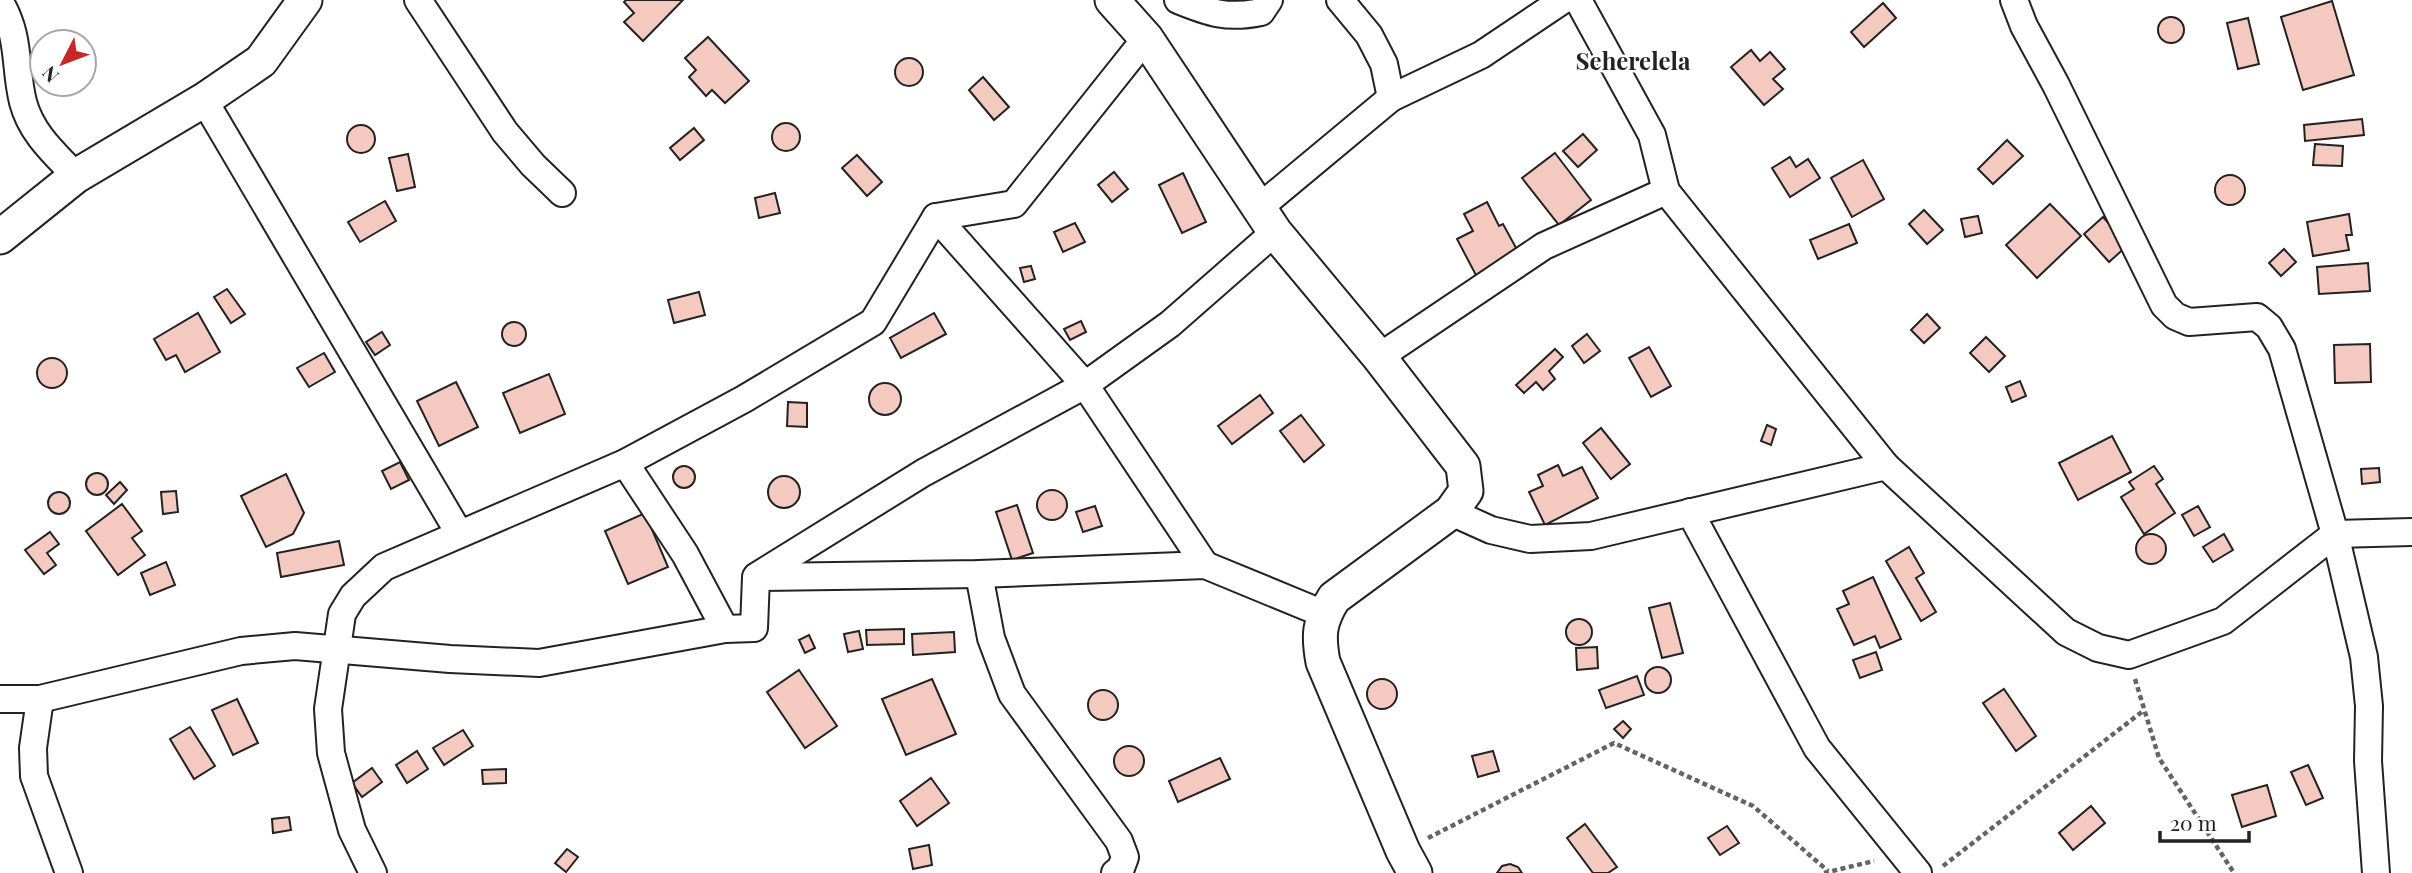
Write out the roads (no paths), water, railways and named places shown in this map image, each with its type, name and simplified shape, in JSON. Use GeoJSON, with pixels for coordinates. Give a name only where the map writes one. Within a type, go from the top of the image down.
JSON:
{"type":"FeatureCollection","features":[{"type":"Feature","properties":{"kind":"street"},"geometry":{"type":"LineString","coordinates":[[0,237],[76,176],[204,100],[261,61],[305,0]]}},
{"type":"Feature","properties":{"kind":"street"},"geometry":{"type":"LineString","coordinates":[[418,0],[505,132],[533,166],[562,193]]}},
{"type":"Feature","properties":{"kind":"street"},"geometry":{"type":"LineString","coordinates":[[1112,0],[1146,38],[1267,219],[1463,466],[1466,491],[1451,512],[1334,598],[1324,614],[1319,638],[1323,662],[1409,862]]}},
{"type":"Feature","properties":{"kind":"street"},"geometry":{"type":"LineString","coordinates":[[1178,0],[1211,13],[1231,16],[1261,12],[1269,0]]}},
{"type":"Feature","properties":{"kind":"street"},"geometry":{"type":"LineString","coordinates":[[1340,0],[1369,35],[1379,54],[1384,64],[1391,98]]}},
{"type":"Feature","properties":{"kind":"street"},"geometry":{"type":"LineString","coordinates":[[756,576],[923,473],[1085,386],[1170,324],[1267,219],[1391,98],[1481,55],[1563,0]]}},
{"type":"Feature","properties":{"kind":"street"},"geometry":{"type":"LineString","coordinates":[[1578,0],[1652,135],[1666,191],[1886,466],[2066,632],[2098,648],[2129,655],[2223,621],[2335,534],[2412,532]]}},
{"type":"Feature","properties":{"kind":"street"},"geometry":{"type":"LineString","coordinates":[[2014,0],[2024,26],[2056,85],[2164,305],[2175,316],[2189,322],[2257,317],[2270,327],[2282,349],[2335,534],[2364,657],[2369,706],[2368,761],[2376,873]]}},
{"type":"Feature","properties":{"kind":"street"},"geometry":{"type":"LineString","coordinates":[[0,2],[16,43],[23,102],[37,135],[76,176]]}},
{"type":"Feature","properties":{"kind":"street"},"geometry":{"type":"LineString","coordinates":[[373,873],[352,830],[331,753],[328,709],[336,648],[342,614],[353,596],[384,567],[625,463],[744,399],[873,322],[936,217],[1014,204],[1146,38]]}},
{"type":"Feature","properties":{"kind":"street"},"geometry":{"type":"LineString","coordinates":[[204,100],[459,533]]}},
{"type":"Feature","properties":{"kind":"street"},"geometry":{"type":"LineString","coordinates":[[1379,357],[1544,246],[1666,191]]}},
{"type":"Feature","properties":{"kind":"street"},"geometry":{"type":"LineString","coordinates":[[936,217],[1085,386],[1205,565]]}},
{"type":"Feature","properties":{"kind":"street"},"geometry":{"type":"LineString","coordinates":[[625,463],[685,554],[725,629]]}},
{"type":"Feature","properties":{"kind":"street"},"geometry":{"type":"LineString","coordinates":[[1451,512],[1491,530],[1530,539],[1591,536],[1886,466]]}},
{"type":"Feature","properties":{"kind":"street"},"geometry":{"type":"LineString","coordinates":[[1690,512],[1817,748],[1910,864]]}},
{"type":"Feature","properties":{"kind":"street"},"geometry":{"type":"LineString","coordinates":[[756,576],[979,574],[1205,565],[1324,614]]}},
{"type":"Feature","properties":{"kind":"street"},"geometry":{"type":"LineString","coordinates":[[979,574],[991,638],[1012,694],[1119,841],[1125,857],[1121,868],[1115,873]]}},
{"type":"Feature","properties":{"kind":"street"},"geometry":{"type":"LineString","coordinates":[[0,699],[40,699],[241,651],[295,646],[450,659],[539,663],[725,629],[754,628],[756,576]]}},
{"type":"Feature","properties":{"kind":"street"},"geometry":{"type":"LineString","coordinates":[[40,699],[33,748],[34,776],[69,873]]}},
{"type":"Feature","properties":{"kind":"district","name":"Seherelela"},"geometry":{"type":"Point","coordinates":[1633,62]}}]}
